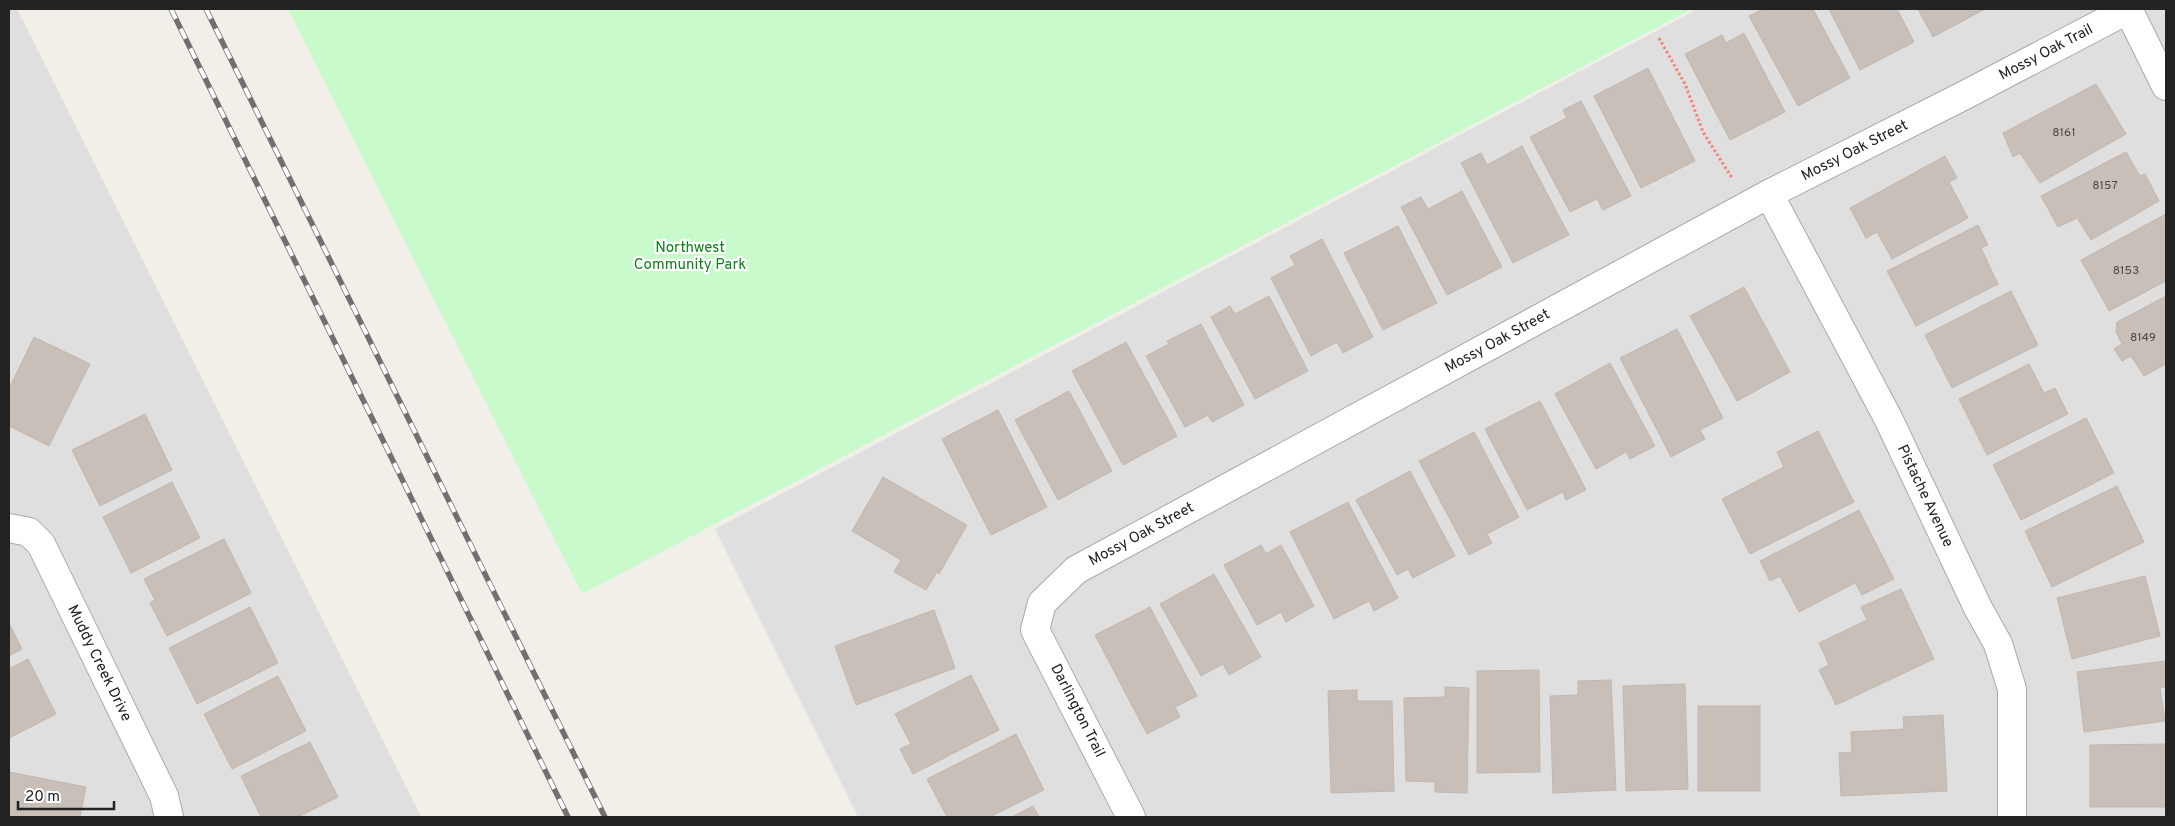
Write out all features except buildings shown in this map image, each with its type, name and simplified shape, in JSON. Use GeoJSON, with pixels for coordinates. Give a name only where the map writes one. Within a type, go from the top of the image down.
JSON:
{"type":"FeatureCollection","features":[{"type":"Feature","properties":{"kind":"street"},"geometry":{"type":"LineString","coordinates":[[2128,9],[2166,86]]}},
{"type":"Feature","properties":{"kind":"street","name":"Mossy Oak Trail"},"geometry":{"type":"LineString","coordinates":[[1963,96],[2128,9]]}},
{"type":"Feature","properties":{"kind":"street","name":"Mossy Oak Street"},"geometry":{"type":"LineString","coordinates":[[1042,603],[1076,570],[1769,194],[1963,96]]}},
{"type":"Feature","properties":{"kind":"street","name":"Pistache Avenue"},"geometry":{"type":"LineString","coordinates":[[1769,194],[1888,418],[1998,644],[2012,689],[2012,817]]}},
{"type":"Feature","properties":{"kind":"street","name":"Muddy Creek Drive"},"geometry":{"type":"LineString","coordinates":[[9,528],[30,532],[41,544],[164,796],[169,817]]}},
{"type":"Feature","properties":{"kind":"street","name":"Darlington Trail"},"geometry":{"type":"LineString","coordinates":[[1042,603],[1035,630],[1131,817]]}},
{"type":"Feature","properties":{"kind":"path"},"geometry":{"type":"LineString","coordinates":[[1659,38],[1685,84],[1703,132],[1732,178]]}},
{"type":"Feature","properties":{"kind":"shaded area"},"geometry":{"type":"Polygon","coordinates":[[[9,9],[17,9],[421,817],[9,817],[9,9]]]}},
{"type":"Feature","properties":{"kind":"shaded area"},"geometry":{"type":"Polygon","coordinates":[[[1698,9],[2166,9],[2166,817],[858,817],[715,529],[1698,9]]]}},
{"type":"Feature","properties":{"kind":"green space","name":"Northwest Community Park"},"geometry":{"type":"Polygon","coordinates":[[[288,9],[1692,9],[582,594],[288,9]]]}},
{"type":"Feature","properties":{"kind":"railway"},"geometry":{"type":"LineString","coordinates":[[171,9],[568,817]]}},
{"type":"Feature","properties":{"kind":"railway"},"geometry":{"type":"LineString","coordinates":[[206,9],[605,817]]}}]}
